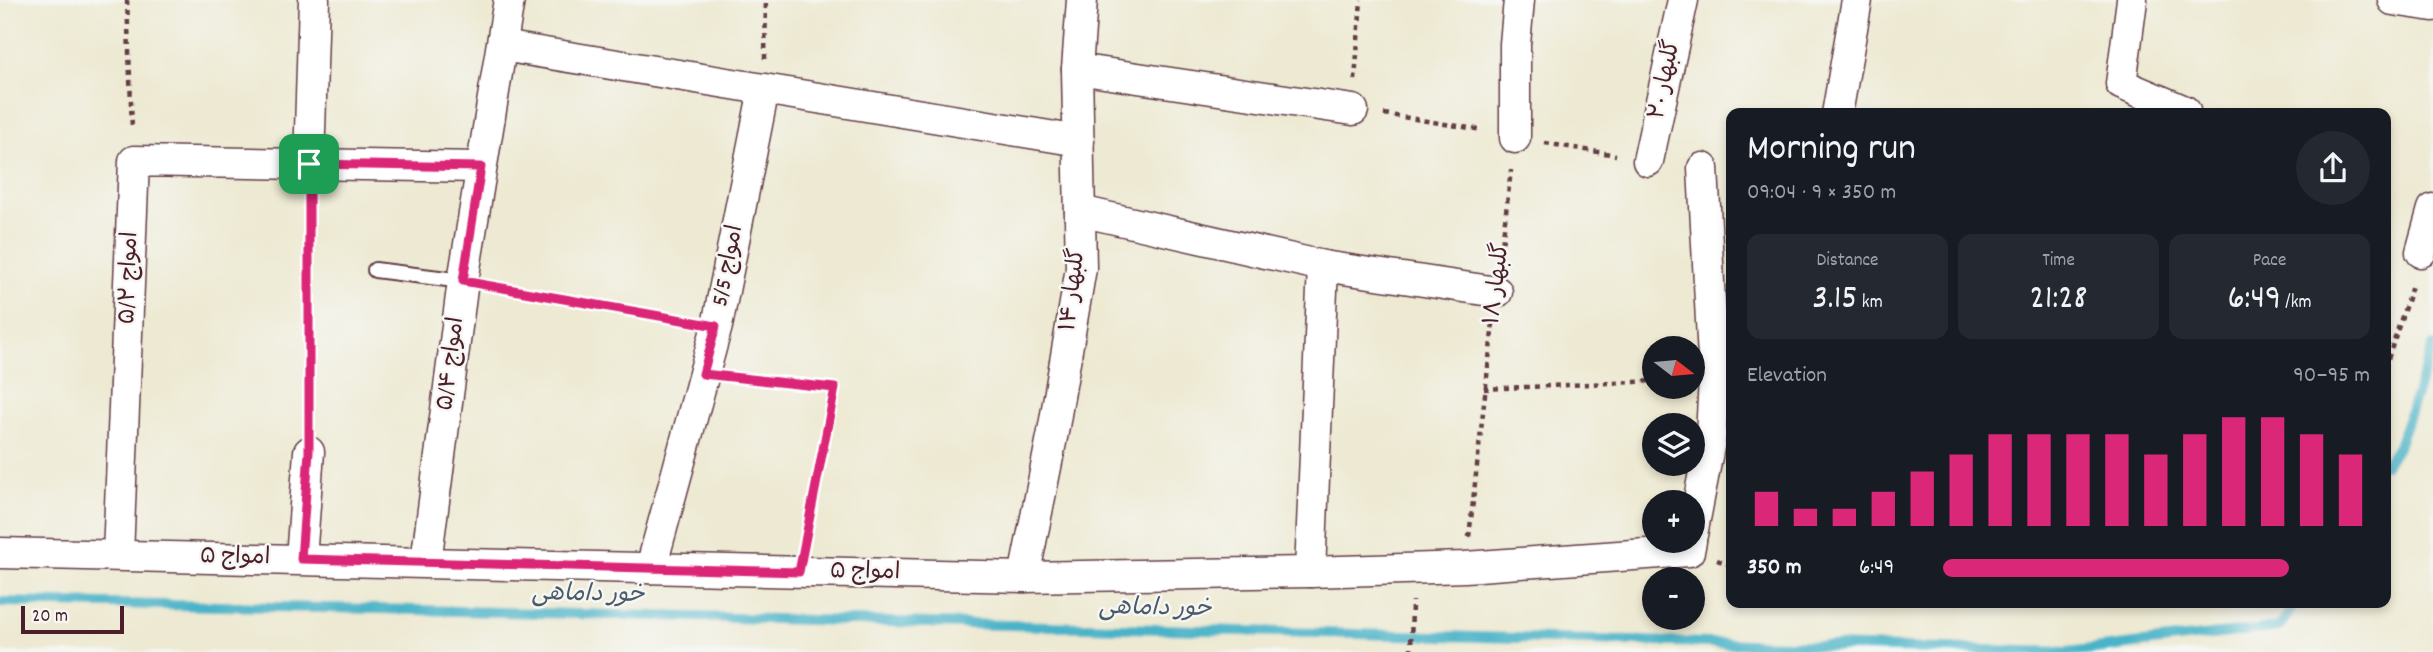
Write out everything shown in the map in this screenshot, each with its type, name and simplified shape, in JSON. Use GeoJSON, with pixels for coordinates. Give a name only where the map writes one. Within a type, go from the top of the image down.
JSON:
{"type":"FeatureCollection","features":[{"type":"Feature","properties":{"kind":"street"},"geometry":{"type":"LineString","coordinates":[[309,164],[314,0]]}},
{"type":"Feature","properties":{"kind":"street","name":"امواج ۵/۴"},"geometry":{"type":"LineString","coordinates":[[426,562],[463,281],[509,0]]}},
{"type":"Feature","properties":{"kind":"street","name":"گلبهار ۱۴"},"geometry":{"type":"LineString","coordinates":[[1024,577],[1081,268],[1077,69],[1082,0]]}},
{"type":"Feature","properties":{"kind":"street"},"geometry":{"type":"LineString","coordinates":[[1515,138],[1515,44],[1519,0]]}},
{"type":"Feature","properties":{"kind":"street","name":"گلبهار ۲۰"},"geometry":{"type":"LineString","coordinates":[[1648,161],[1683,0]]}},
{"type":"Feature","properties":{"kind":"street"},"geometry":{"type":"LineString","coordinates":[[1838,108],[1857,0]]}},
{"type":"Feature","properties":{"kind":"street"},"geometry":{"type":"LineString","coordinates":[[2132,0],[2121,84],[2178,108]]}},
{"type":"Feature","properties":{"kind":"street"},"geometry":{"type":"LineString","coordinates":[[2393,0],[2433,6]]}},
{"type":"Feature","properties":{"kind":"street"},"geometry":{"type":"LineString","coordinates":[[502,46],[1079,141]]}},
{"type":"Feature","properties":{"kind":"street"},"geometry":{"type":"LineString","coordinates":[[1077,69],[1353,110]]}},
{"type":"Feature","properties":{"kind":"street","name":"امواج 5/5"},"geometry":{"type":"LineString","coordinates":[[651,568],[716,326],[764,89]]}},
{"type":"Feature","properties":{"kind":"street"},"geometry":{"type":"LineString","coordinates":[[134,161],[481,167]]}},
{"type":"Feature","properties":{"kind":"street","name":"امواج ۵/۲"},"geometry":{"type":"LineString","coordinates":[[118,555],[134,161]]}},
{"type":"Feature","properties":{"kind":"street"},"geometry":{"type":"LineString","coordinates":[[1701,490],[1711,436],[1714,378],[1703,168]]}},
{"type":"Feature","properties":{"kind":"street"},"geometry":{"type":"LineString","coordinates":[[2421,252],[2433,209]]}},
{"type":"Feature","properties":{"kind":"street"},"geometry":{"type":"LineString","coordinates":[[1080,211],[1323,265],[1497,292]]}},
{"type":"Feature","properties":{"kind":"street"},"geometry":{"type":"LineString","coordinates":[[1310,572],[1323,265]]}},
{"type":"Feature","properties":{"kind":"street"},"geometry":{"type":"LineString","coordinates":[[301,559],[309,452]]}},
{"type":"Feature","properties":{"kind":"street","name":"امواج ۵"},"geometry":{"type":"LineString","coordinates":[[0,552],[1024,577],[1465,567],[1661,553]]}},
{"type":"Feature","properties":{"kind":"lane"},"geometry":{"type":"LineString","coordinates":[[375,270],[463,281]]}},
{"type":"Feature","properties":{"kind":"path"},"geometry":{"type":"LineString","coordinates":[[127,0],[134,161]]}},
{"type":"Feature","properties":{"kind":"path"},"geometry":{"type":"LineString","coordinates":[[764,89],[766,0]]}},
{"type":"Feature","properties":{"kind":"path"},"geometry":{"type":"LineString","coordinates":[[1361,0],[1353,110],[1474,128],[1515,138]]}},
{"type":"Feature","properties":{"kind":"path","name":"گلبهار ۱۸"},"geometry":{"type":"LineString","coordinates":[[1465,567],[1515,138]]}},
{"type":"Feature","properties":{"kind":"path"},"geometry":{"type":"LineString","coordinates":[[309,164],[309,452]]}},
{"type":"Feature","properties":{"kind":"path"},"geometry":{"type":"LineString","coordinates":[[2391,349],[2421,252]]}},
{"type":"Feature","properties":{"kind":"path"},"geometry":{"type":"LineString","coordinates":[[463,281],[716,326]]}},
{"type":"Feature","properties":{"kind":"path"},"geometry":{"type":"LineString","coordinates":[[703,374],[835,388],[799,572]]}},
{"type":"Feature","properties":{"kind":"path"},"geometry":{"type":"LineString","coordinates":[[1484,389],[1642,382]]}},
{"type":"Feature","properties":{"kind":"path"},"geometry":{"type":"LineString","coordinates":[[1410,652],[1412,600]]}},
{"type":"Feature","properties":{"kind":"waterway","name":"خور داماهی"},"geometry":{"type":"LineString","coordinates":[[2391,456],[2398,446],[2433,346]]}},
{"type":"Feature","properties":{"kind":"waterway","name":"خور داماهی"},"geometry":{"type":"LineString","coordinates":[[0,602],[377,609],[2067,652],[2279,627],[2292,608]]}},
{"type":"Feature","properties":{"kind":"route"},"geometry":{"type":"LineString","coordinates":[[309,164],[481,167],[463,281],[716,326],[703,374],[835,388],[799,572],[301,559],[309,452],[309,164]]}}]}
